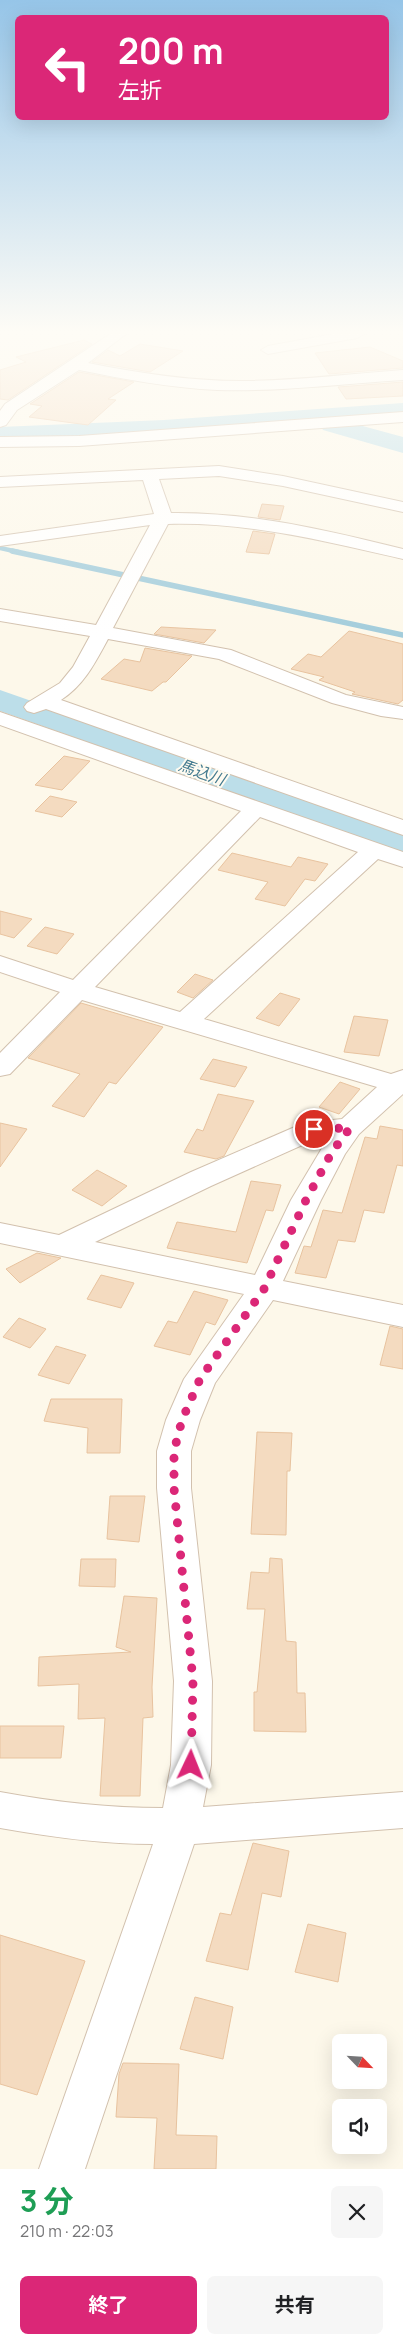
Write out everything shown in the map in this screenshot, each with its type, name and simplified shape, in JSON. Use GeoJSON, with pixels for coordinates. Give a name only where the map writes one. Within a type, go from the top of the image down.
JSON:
{"type":"FeatureCollection","features":[{"type":"Feature","properties":{"kind":"street"},"geometry":{"type":"LineString","coordinates":[[0,442],[78,441],[159,435]]}},
{"type":"Feature","properties":{"kind":"street"},"geometry":{"type":"LineString","coordinates":[[0,482],[220,470],[283,481],[403,507]]}},
{"type":"Feature","properties":{"kind":"street"},"geometry":{"type":"LineString","coordinates":[[3,723],[68,687],[82,669],[162,518],[163,514],[149,473]]}},
{"type":"Feature","properties":{"kind":"street"},"geometry":{"type":"LineString","coordinates":[[0,541],[162,518],[224,519],[260,523],[403,554]]}},
{"type":"Feature","properties":{"kind":"street"},"geometry":{"type":"LineString","coordinates":[[0,615],[224,654],[339,699],[380,710],[403,713]]}},
{"type":"Feature","properties":{"kind":"street"},"geometry":{"type":"LineString","coordinates":[[44,701],[403,828]]}},
{"type":"Feature","properties":{"kind":"street"},"geometry":{"type":"LineString","coordinates":[[3,723],[257,808],[403,860]]}},
{"type":"Feature","properties":{"kind":"street"},"geometry":{"type":"LineString","coordinates":[[0,1068],[257,808]]}},
{"type":"Feature","properties":{"kind":"street"},"geometry":{"type":"LineString","coordinates":[[187,1020],[374,850]]}},
{"type":"Feature","properties":{"kind":"street"},"geometry":{"type":"LineString","coordinates":[[0,964],[78,990],[401,1083]]}},
{"type":"Feature","properties":{"kind":"street"},"geometry":{"type":"LineString","coordinates":[[62,2169],[179,1828],[191,1765],[193,1681],[174,1488],[174,1451],[182,1420],[200,1379],[264,1289],[306,1200],[332,1152],[350,1128],[401,1083]]}},
{"type":"Feature","properties":{"kind":"street"},"geometry":{"type":"LineString","coordinates":[[64,1245],[201,1179],[314,1129],[350,1128]]}},
{"type":"Feature","properties":{"kind":"street"},"geometry":{"type":"LineString","coordinates":[[0,1233],[64,1245],[264,1289],[403,1316]]}},
{"type":"Feature","properties":{"kind":"street"},"geometry":{"type":"LineString","coordinates":[[0,1810],[38,1819],[179,1828],[403,1810]]}},
{"type":"Feature","properties":{"kind":"building"},"geometry":{"type":"Polygon","coordinates":[[[262,504],[284,506],[280,520],[258,517],[262,504]]]}},
{"type":"Feature","properties":{"kind":"building"},"geometry":{"type":"Polygon","coordinates":[[[253,531],[275,534],[269,554],[246,552],[253,531]]]}},
{"type":"Feature","properties":{"kind":"building"},"geometry":{"type":"Polygon","coordinates":[[[161,627],[216,630],[204,643],[154,634],[161,627]]]}},
{"type":"Feature","properties":{"kind":"building"},"geometry":{"type":"Polygon","coordinates":[[[349,631],[403,644],[403,700],[398,704],[352,694],[355,692],[319,680],[324,677],[291,669],[308,654],[321,657],[349,631]]]}},
{"type":"Feature","properties":{"kind":"building"},"geometry":{"type":"Polygon","coordinates":[[[145,648],[192,656],[166,682],[163,682],[152,691],[101,679],[124,659],[140,662],[145,648]]]}},
{"type":"Feature","properties":{"kind":"building"},"geometry":{"type":"Polygon","coordinates":[[[64,756],[90,761],[62,790],[35,785],[64,756]]]}},
{"type":"Feature","properties":{"kind":"building"},"geometry":{"type":"Polygon","coordinates":[[[50,796],[77,802],[62,817],[35,811],[50,796]]]}},
{"type":"Feature","properties":{"kind":"building"},"geometry":{"type":"Polygon","coordinates":[[[232,853],[291,867],[298,857],[328,864],[315,881],[305,879],[285,906],[255,899],[268,882],[218,870],[232,853]]]}},
{"type":"Feature","properties":{"kind":"building"},"geometry":{"type":"Polygon","coordinates":[[[0,911],[32,919],[14,938],[0,934],[0,911]]]}},
{"type":"Feature","properties":{"kind":"building"},"geometry":{"type":"Polygon","coordinates":[[[45,927],[74,934],[57,954],[27,946],[45,927]]]}},
{"type":"Feature","properties":{"kind":"building"},"geometry":{"type":"Polygon","coordinates":[[[195,974],[213,980],[193,998],[177,992],[195,974]]]}},
{"type":"Feature","properties":{"kind":"building"},"geometry":{"type":"Polygon","coordinates":[[[280,993],[300,999],[279,1026],[256,1018],[280,993]]]}},
{"type":"Feature","properties":{"kind":"building"},"geometry":{"type":"Polygon","coordinates":[[[81,1003],[163,1027],[116,1084],[109,1082],[84,1117],[52,1106],[80,1074],[28,1058],[81,1003]]]}},
{"type":"Feature","properties":{"kind":"building"},"geometry":{"type":"Polygon","coordinates":[[[354,1016],[388,1020],[379,1056],[344,1052],[354,1016]]]}},
{"type":"Feature","properties":{"kind":"building"},"geometry":{"type":"Polygon","coordinates":[[[213,1059],[247,1067],[235,1087],[200,1079],[213,1059]]]}},
{"type":"Feature","properties":{"kind":"building"},"geometry":{"type":"Polygon","coordinates":[[[340,1082],[360,1089],[339,1114],[319,1107],[340,1082]]]}},
{"type":"Feature","properties":{"kind":"building"},"geometry":{"type":"Polygon","coordinates":[[[218,1094],[254,1101],[224,1156],[216,1159],[184,1152],[197,1129],[203,1131],[218,1094]]]}},
{"type":"Feature","properties":{"kind":"building"},"geometry":{"type":"Polygon","coordinates":[[[0,1123],[27,1129],[0,1167],[0,1123]]]}},
{"type":"Feature","properties":{"kind":"building"},"geometry":{"type":"Polygon","coordinates":[[[380,1126],[403,1130],[403,1166],[397,1165],[384,1213],[364,1210],[355,1242],[338,1240],[326,1278],[295,1273],[304,1246],[311,1247],[323,1210],[342,1213],[365,1137],[377,1139],[380,1126]]]}},
{"type":"Feature","properties":{"kind":"building"},"geometry":{"type":"Polygon","coordinates":[[[97,1170],[127,1186],[102,1206],[72,1190],[97,1170]]]}},
{"type":"Feature","properties":{"kind":"building"},"geometry":{"type":"Polygon","coordinates":[[[251,1181],[281,1185],[273,1211],[266,1210],[247,1263],[167,1248],[177,1222],[236,1232],[251,1181]]]}},
{"type":"Feature","properties":{"kind":"building"},"geometry":{"type":"Polygon","coordinates":[[[37,1253],[61,1258],[20,1283],[6,1269],[37,1253]]]}},
{"type":"Feature","properties":{"kind":"building"},"geometry":{"type":"Polygon","coordinates":[[[101,1275],[134,1283],[121,1308],[87,1299],[101,1275]]]}},
{"type":"Feature","properties":{"kind":"building"},"geometry":{"type":"Polygon","coordinates":[[[194,1291],[228,1300],[215,1325],[206,1322],[190,1355],[154,1346],[168,1321],[177,1323],[194,1291]]]}},
{"type":"Feature","properties":{"kind":"building"},"geometry":{"type":"Polygon","coordinates":[[[19,1318],[46,1329],[30,1348],[3,1337],[19,1318]]]}},
{"type":"Feature","properties":{"kind":"building"},"geometry":{"type":"Polygon","coordinates":[[[390,1326],[403,1329],[403,1369],[380,1365],[390,1326]]]}},
{"type":"Feature","properties":{"kind":"building"},"geometry":{"type":"Polygon","coordinates":[[[56,1346],[86,1355],[69,1384],[38,1375],[56,1346]]]}},
{"type":"Feature","properties":{"kind":"building"},"geometry":{"type":"Polygon","coordinates":[[[51,1399],[122,1399],[120,1453],[87,1453],[88,1428],[44,1421],[51,1399]]]}},
{"type":"Feature","properties":{"kind":"building"},"geometry":{"type":"Polygon","coordinates":[[[257,1432],[292,1433],[290,1471],[287,1471],[286,1535],[251,1534],[257,1432]]]}},
{"type":"Feature","properties":{"kind":"building"},"geometry":{"type":"Polygon","coordinates":[[[110,1496],[145,1496],[139,1542],[107,1539],[110,1496]]]}},
{"type":"Feature","properties":{"kind":"building"},"geometry":{"type":"Polygon","coordinates":[[[270,1558],[282,1559],[286,1641],[296,1642],[297,1693],[305,1693],[306,1732],[254,1731],[254,1692],[257,1692],[265,1609],[247,1609],[251,1572],[269,1573],[270,1558]]]}},
{"type":"Feature","properties":{"kind":"building"},"geometry":{"type":"Polygon","coordinates":[[[81,1559],[116,1559],[115,1587],[79,1586],[81,1559]]]}},
{"type":"Feature","properties":{"kind":"building"},"geometry":{"type":"Polygon","coordinates":[[[124,1596],[157,1598],[152,1687],[153,1717],[143,1718],[140,1796],[100,1796],[105,1718],[78,1719],[79,1684],[38,1686],[39,1657],[131,1652],[116,1647],[124,1596]]]}},
{"type":"Feature","properties":{"kind":"building"},"geometry":{"type":"Polygon","coordinates":[[[0,1726],[64,1726],[61,1758],[0,1758],[0,1726]]]}},
{"type":"Feature","properties":{"kind":"building"},"geometry":{"type":"Polygon","coordinates":[[[253,1843],[289,1851],[281,1897],[262,1893],[248,1970],[206,1961],[220,1913],[231,1915],[253,1843]]]}},
{"type":"Feature","properties":{"kind":"building"},"geometry":{"type":"Polygon","coordinates":[[[308,1924],[346,1933],[338,1982],[295,1972],[308,1924]]]}},
{"type":"Feature","properties":{"kind":"building"},"geometry":{"type":"Polygon","coordinates":[[[0,1935],[85,1961],[37,2095],[0,2084],[0,1935]]]}},
{"type":"Feature","properties":{"kind":"building"},"geometry":{"type":"Polygon","coordinates":[[[195,1997],[233,2007],[223,2059],[180,2049],[195,1997]]]}},
{"type":"Feature","properties":{"kind":"building"},"geometry":{"type":"Polygon","coordinates":[[[123,2063],[179,2064],[176,2135],[217,2136],[216,2169],[154,2169],[157,2118],[116,2117],[119,2074],[123,2063]]]}},
{"type":"Feature","properties":{"kind":"waterway"},"geometry":{"type":"LineString","coordinates":[[368,435],[403,445]]}},
{"type":"Feature","properties":{"kind":"waterway"},"geometry":{"type":"LineString","coordinates":[[0,548],[18,552]]}},
{"type":"Feature","properties":{"kind":"waterway"},"geometry":{"type":"LineString","coordinates":[[12,551],[403,635]]}},
{"type":"Feature","properties":{"kind":"waterway","name":"馬込川"},"geometry":{"type":"LineString","coordinates":[[0,700],[403,843]]}},
{"type":"Feature","properties":{"kind":"route"},"geometry":{"type":"LineString","coordinates":[[191,1765],[193,1681],[182,1587],[174,1488],[174,1451],[182,1420],[200,1379],[264,1289],[306,1200],[332,1152],[350,1128],[314,1129]]}}]}
